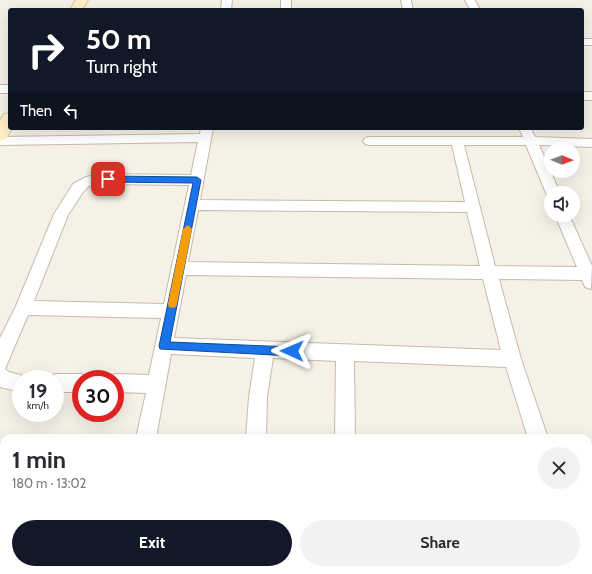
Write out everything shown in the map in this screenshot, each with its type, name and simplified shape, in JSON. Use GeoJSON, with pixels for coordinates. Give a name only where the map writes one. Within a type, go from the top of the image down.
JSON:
{"type":"FeatureCollection","features":[{"type":"Feature","properties":{"kind":"main road"},"geometry":{"type":"LineString","coordinates":[[0,135],[8,121]]}},
{"type":"Feature","properties":{"kind":"street"},"geometry":{"type":"LineString","coordinates":[[526,130],[550,186]]}},
{"type":"Feature","properties":{"kind":"street"},"geometry":{"type":"LineString","coordinates":[[0,141],[206,133],[147,434]]}},
{"type":"Feature","properties":{"kind":"street"},"geometry":{"type":"LineString","coordinates":[[369,141],[531,141],[592,143]]}},
{"type":"Feature","properties":{"kind":"street"},"geometry":{"type":"LineString","coordinates":[[457,141],[512,359],[537,434]]}},
{"type":"Feature","properties":{"kind":"street"},"geometry":{"type":"LineString","coordinates":[[0,363],[9,337],[23,308],[61,214],[73,194],[84,183],[91,180],[100,179],[197,180]]}},
{"type":"Feature","properties":{"kind":"street"},"geometry":{"type":"LineString","coordinates":[[192,205],[473,208]]}},
{"type":"Feature","properties":{"kind":"street"},"geometry":{"type":"LineString","coordinates":[[180,268],[489,272],[590,277],[565,222]]}},
{"type":"Feature","properties":{"kind":"street"},"geometry":{"type":"LineString","coordinates":[[23,308],[171,311]]}},
{"type":"Feature","properties":{"kind":"street"},"geometry":{"type":"LineString","coordinates":[[164,346],[265,351],[345,352],[512,359]]}},
{"type":"Feature","properties":{"kind":"street"},"geometry":{"type":"LineString","coordinates":[[256,434],[258,397],[265,351]]}},
{"type":"Feature","properties":{"kind":"street"},"geometry":{"type":"LineString","coordinates":[[345,352],[345,434]]}},
{"type":"Feature","properties":{"kind":"street"},"geometry":{"type":"LineString","coordinates":[[0,376],[5,380],[12,381]]}},
{"type":"Feature","properties":{"kind":"street"},"geometry":{"type":"LineString","coordinates":[[124,383],[157,384]]}},
{"type":"Feature","properties":{"kind":"slow traffic"},"geometry":{"type":"LineString","coordinates":[[172,304],[188,229]]}},
{"type":"Feature","properties":{"kind":"route"},"geometry":{"type":"LineString","coordinates":[[108,179],[197,180],[164,346],[292,351]]}}]}
